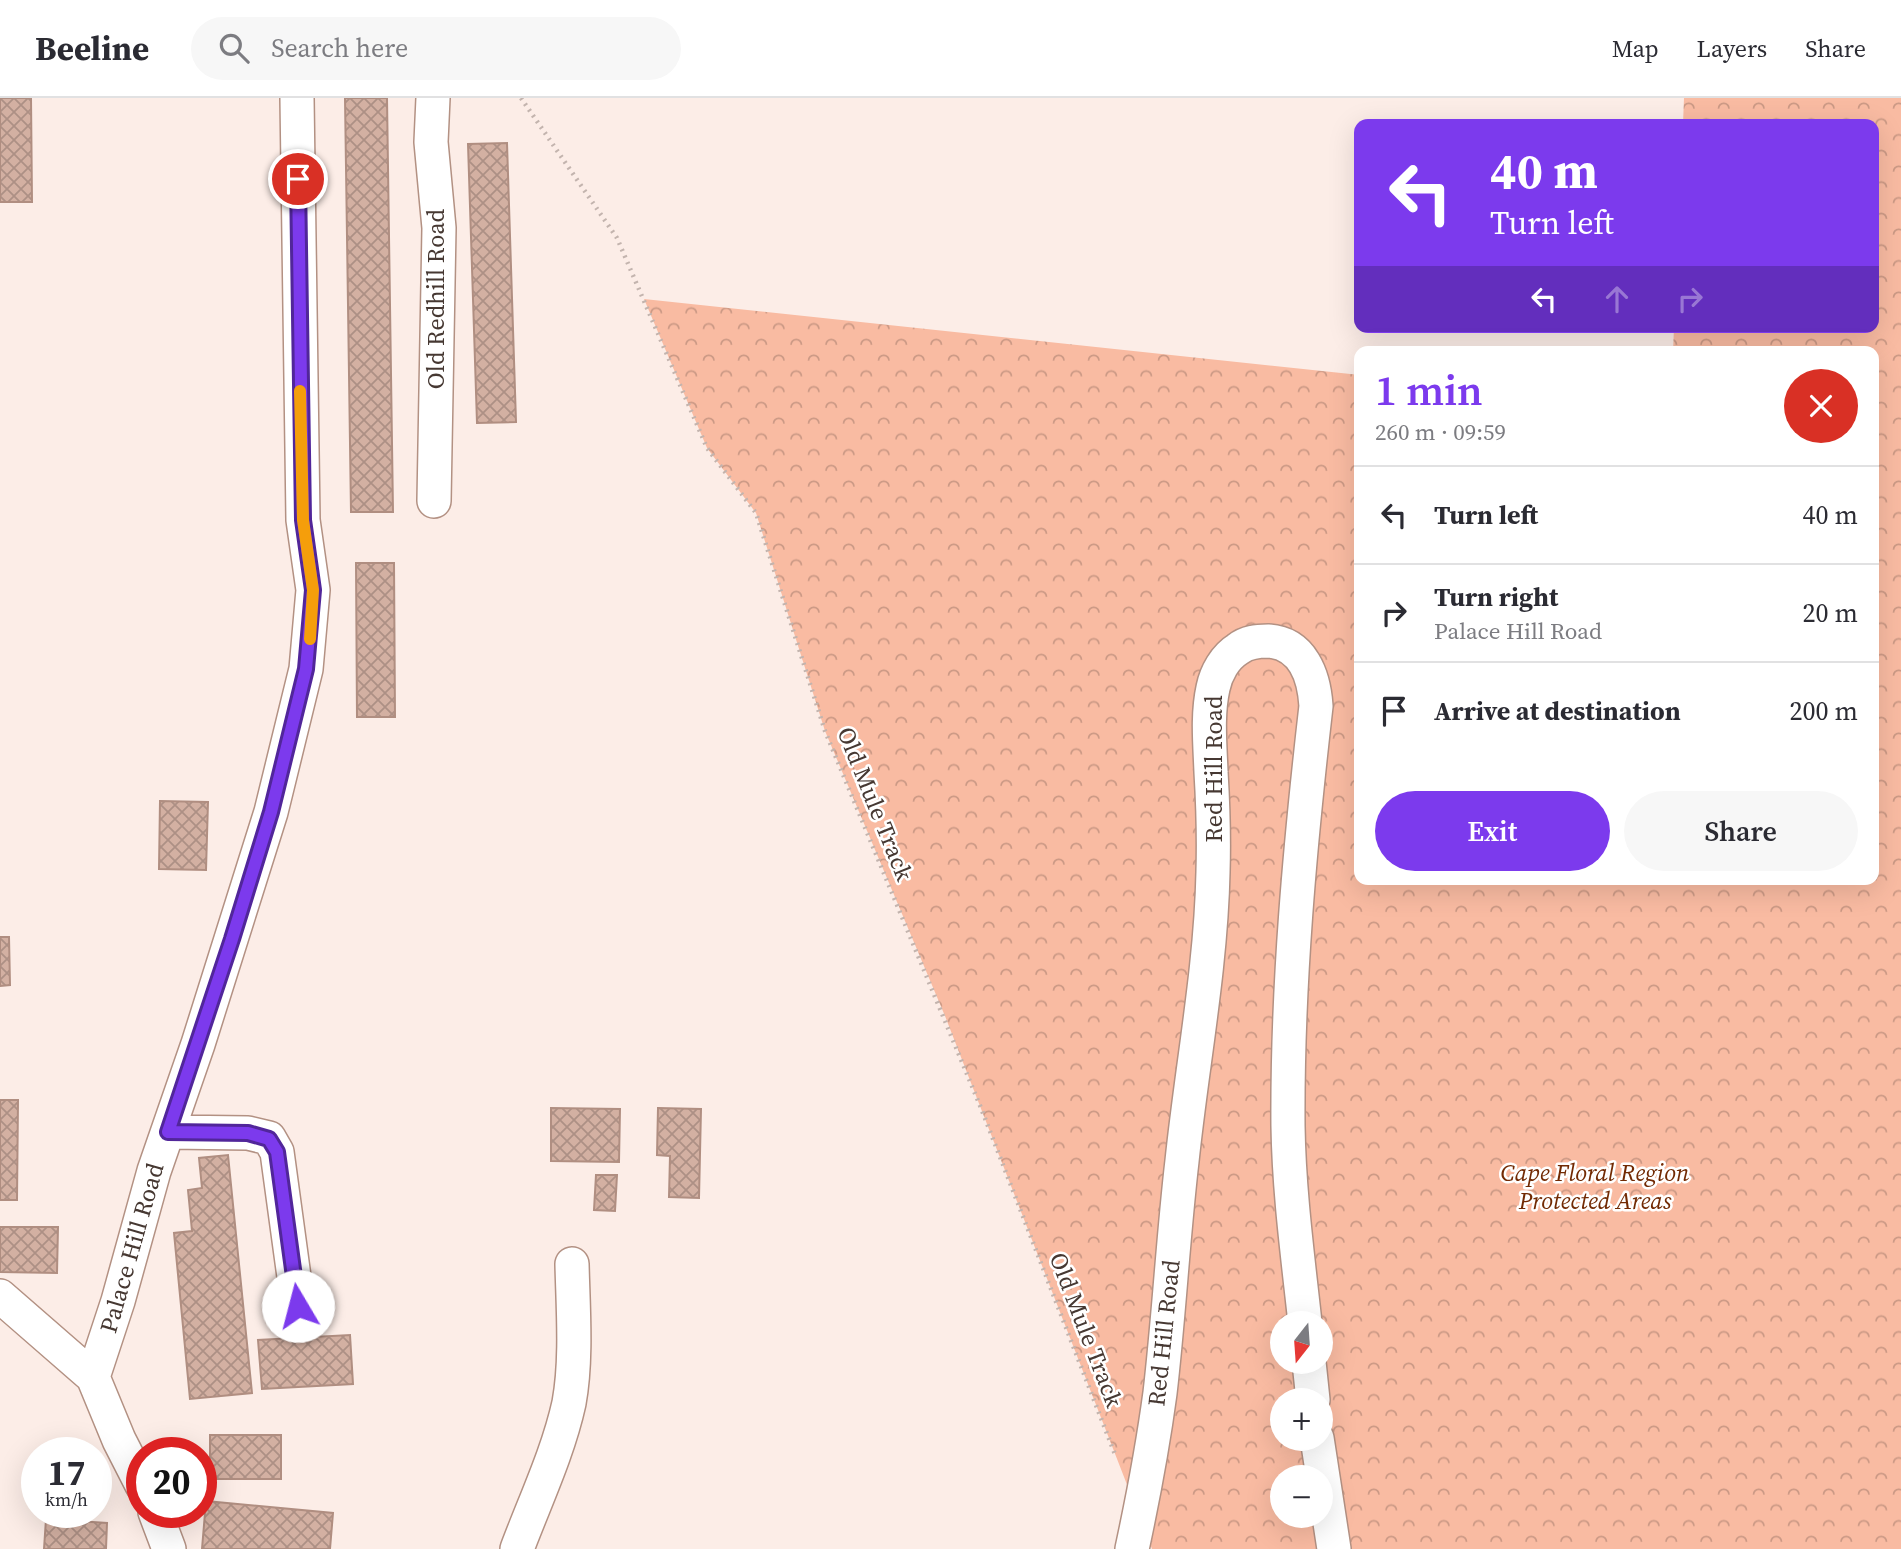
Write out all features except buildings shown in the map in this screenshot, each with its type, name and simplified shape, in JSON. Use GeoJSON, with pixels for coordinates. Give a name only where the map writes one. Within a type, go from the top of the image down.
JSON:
{"type":"FeatureCollection","features":[{"type":"Feature","properties":{"kind":"street","name":"Palace Hill Road"},"geometry":{"type":"LineString","coordinates":[[93,1377],[271,812],[306,669],[312,626],[313,590],[303,520],[297,98]]}},
{"type":"Feature","properties":{"kind":"street","name":"Old Redhill Road"},"geometry":{"type":"LineString","coordinates":[[433,98],[431,142],[439,228],[434,501]]}},
{"type":"Feature","properties":{"kind":"street","name":"Red Hill Road"},"geometry":{"type":"LineString","coordinates":[[1132,1549],[1160,1393],[1176,1212],[1204,989],[1213,875],[1209,726],[1213,687],[1223,663],[1232,653],[1244,644],[1259,641],[1275,642],[1292,648],[1310,673],[1315,691],[1316,706],[1293,947],[1289,1030],[1288,1129],[1304,1311]]}},
{"type":"Feature","properties":{"kind":"street"},"geometry":{"type":"LineString","coordinates":[[168,1132],[248,1133],[269,1139],[277,1152],[298,1306]]}},
{"type":"Feature","properties":{"kind":"street"},"geometry":{"type":"LineString","coordinates":[[517,1549],[557,1443],[569,1402],[572,1372],[572,1264]]}},
{"type":"Feature","properties":{"kind":"street"},"geometry":{"type":"LineString","coordinates":[[0,1296],[93,1377],[126,1454]]}},
{"type":"Feature","properties":{"kind":"street"},"geometry":{"type":"LineString","coordinates":[[1319,1451],[1334,1549]]}},
{"type":"Feature","properties":{"kind":"street"},"geometry":{"type":"LineString","coordinates":[[161,1528],[169,1549]]}},
{"type":"Feature","properties":{"kind":"path","name":"Old Mule Track"},"geometry":{"type":"LineString","coordinates":[[521,98],[617,239],[707,447],[756,513],[825,731],[981,1108],[1118,1462]]}},
{"type":"Feature","properties":{"kind":"green space","name":"Cape Floral Region Protected Areas"},"geometry":{"type":"Polygon","coordinates":[[[1684,98],[1901,98],[1901,1549],[1152,1549],[945,1016],[825,731],[756,513],[707,448],[644,299],[1354,374],[1354,885],[1879,885],[1879,346],[1673,346],[1674,333],[1879,333],[1879,119],[1683,119],[1684,98]]]}},
{"type":"Feature","properties":{"kind":"slow traffic"},"geometry":{"type":"LineString","coordinates":[[300,391],[303,520],[313,590],[310,639]]}},
{"type":"Feature","properties":{"kind":"route"},"geometry":{"type":"LineString","coordinates":[[298,179],[303,520],[313,590],[312,626],[306,669],[271,812],[168,1132],[248,1133],[269,1139],[277,1152],[298,1306]]}}]}
